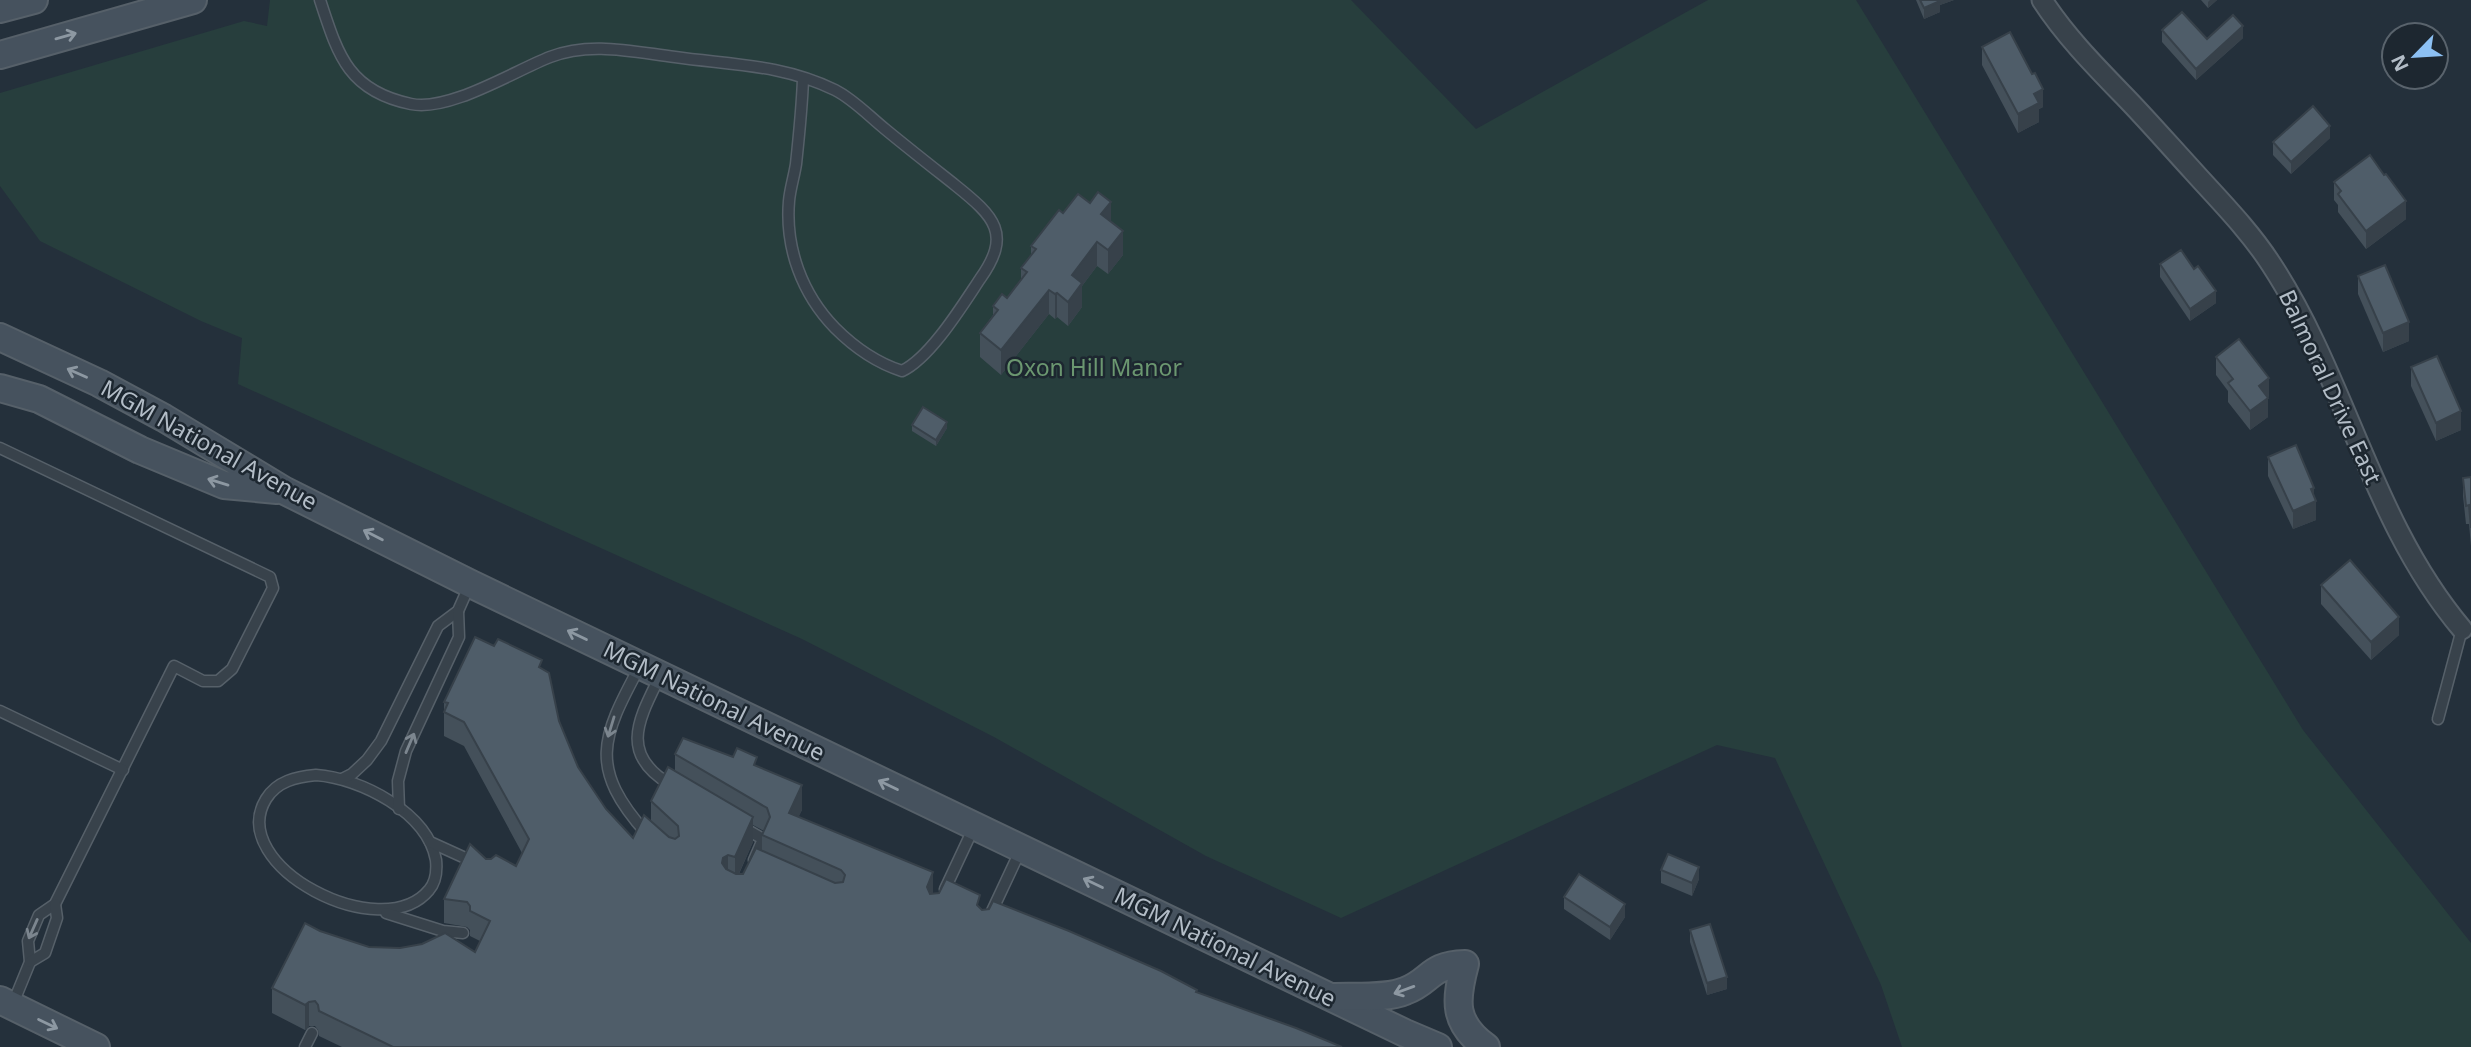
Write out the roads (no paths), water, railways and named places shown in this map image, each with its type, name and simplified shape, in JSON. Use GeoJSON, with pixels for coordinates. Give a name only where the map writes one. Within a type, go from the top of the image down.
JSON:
{"type":"FeatureCollection","features":[{"type":"Feature","properties":{"kind":"main road"},"geometry":{"type":"LineString","coordinates":[[0,9],[34,0]]}},
{"type":"Feature","properties":{"kind":"main road"},"geometry":{"type":"LineString","coordinates":[[0,55],[193,0]]}},
{"type":"Feature","properties":{"kind":"main road","name":"MGM National Avenue"},"geometry":{"type":"LineString","coordinates":[[0,337],[99,383],[164,418],[285,491],[471,584],[1438,1047]]}},
{"type":"Feature","properties":{"kind":"main road"},"geometry":{"type":"LineString","coordinates":[[0,388],[38,399],[140,450],[224,485],[285,491]]}},
{"type":"Feature","properties":{"kind":"main road"},"geometry":{"type":"LineString","coordinates":[[1330,997],[1397,994],[1411,988],[1438,968],[1450,964],[1465,964],[1460,983],[1462,1022],[1469,1034],[1486,1047]]}},
{"type":"Feature","properties":{"kind":"main road"},"geometry":{"type":"LineString","coordinates":[[6,1003],[96,1047]]}},
{"type":"Feature","properties":{"kind":"street","name":"Balmoral Drive East"},"geometry":{"type":"LineString","coordinates":[[2042,0],[2077,47],[2254,238],[2301,315],[2401,539],[2440,602],[2462,629]]}},
{"type":"Feature","properties":{"kind":"lane"},"geometry":{"type":"LineString","coordinates":[[320,0],[346,66],[364,84],[381,94],[413,104],[437,104],[454,99],[548,58],[581,49],[641,52],[763,66],[803,79],[843,95],[959,188],[993,222],[999,238],[993,261],[926,353],[902,371],[883,365],[845,337],[827,319],[807,291],[792,252],[789,200],[801,119],[803,79]]}},
{"type":"Feature","properties":{"kind":"lane"},"geometry":{"type":"LineString","coordinates":[[0,448],[270,577],[273,588],[232,669],[218,681],[203,681],[174,666],[55,904],[39,915],[28,941],[30,962]]}},
{"type":"Feature","properties":{"kind":"lane"},"geometry":{"type":"LineString","coordinates":[[342,779],[368,760],[381,741],[438,626],[458,611],[471,584]]}},
{"type":"Feature","properties":{"kind":"lane"},"geometry":{"type":"LineString","coordinates":[[399,809],[398,781],[406,751],[459,636],[458,611]]}},
{"type":"Feature","properties":{"kind":"lane"},"geometry":{"type":"LineString","coordinates":[[2438,719],[2462,629]]}},
{"type":"Feature","properties":{"kind":"lane"},"geometry":{"type":"LineString","coordinates":[[650,670],[637,729],[639,751],[645,765],[656,776],[683,792]]}},
{"type":"Feature","properties":{"kind":"lane"},"geometry":{"type":"LineString","coordinates":[[650,670],[612,722],[605,758],[609,778],[618,797],[629,814],[656,842]]}},
{"type":"Feature","properties":{"kind":"lane"},"geometry":{"type":"LineString","coordinates":[[0,711],[123,770]]}},
{"type":"Feature","properties":{"kind":"lane"},"geometry":{"type":"LineString","coordinates":[[379,911],[412,904],[420,900],[433,886],[437,865],[430,842],[420,827],[386,799],[342,779],[302,776],[278,785],[262,804],[259,822],[261,835],[274,859],[287,872],[312,890],[345,904],[379,911],[443,931],[463,933]]}},
{"type":"Feature","properties":{"kind":"lane"},"geometry":{"type":"LineString","coordinates":[[729,819],[763,839],[750,868],[764,869]]}},
{"type":"Feature","properties":{"kind":"lane"},"geometry":{"type":"LineString","coordinates":[[939,900],[975,827]]}},
{"type":"Feature","properties":{"kind":"lane"},"geometry":{"type":"LineString","coordinates":[[430,842],[478,864],[484,871]]}},
{"type":"Feature","properties":{"kind":"lane"},"geometry":{"type":"LineString","coordinates":[[990,916],[1021,848]]}},
{"type":"Feature","properties":{"kind":"lane"},"geometry":{"type":"LineString","coordinates":[[6,1003],[30,962],[45,953],[57,918],[55,904]]}},
{"type":"Feature","properties":{"kind":"lane"},"geometry":{"type":"LineString","coordinates":[[305,1047],[312,1033]]}},
{"type":"Feature","properties":{"kind":"park label","name":"Oxon Hill Manor"},"geometry":{"type":"Point","coordinates":[1094,368]}}]}
